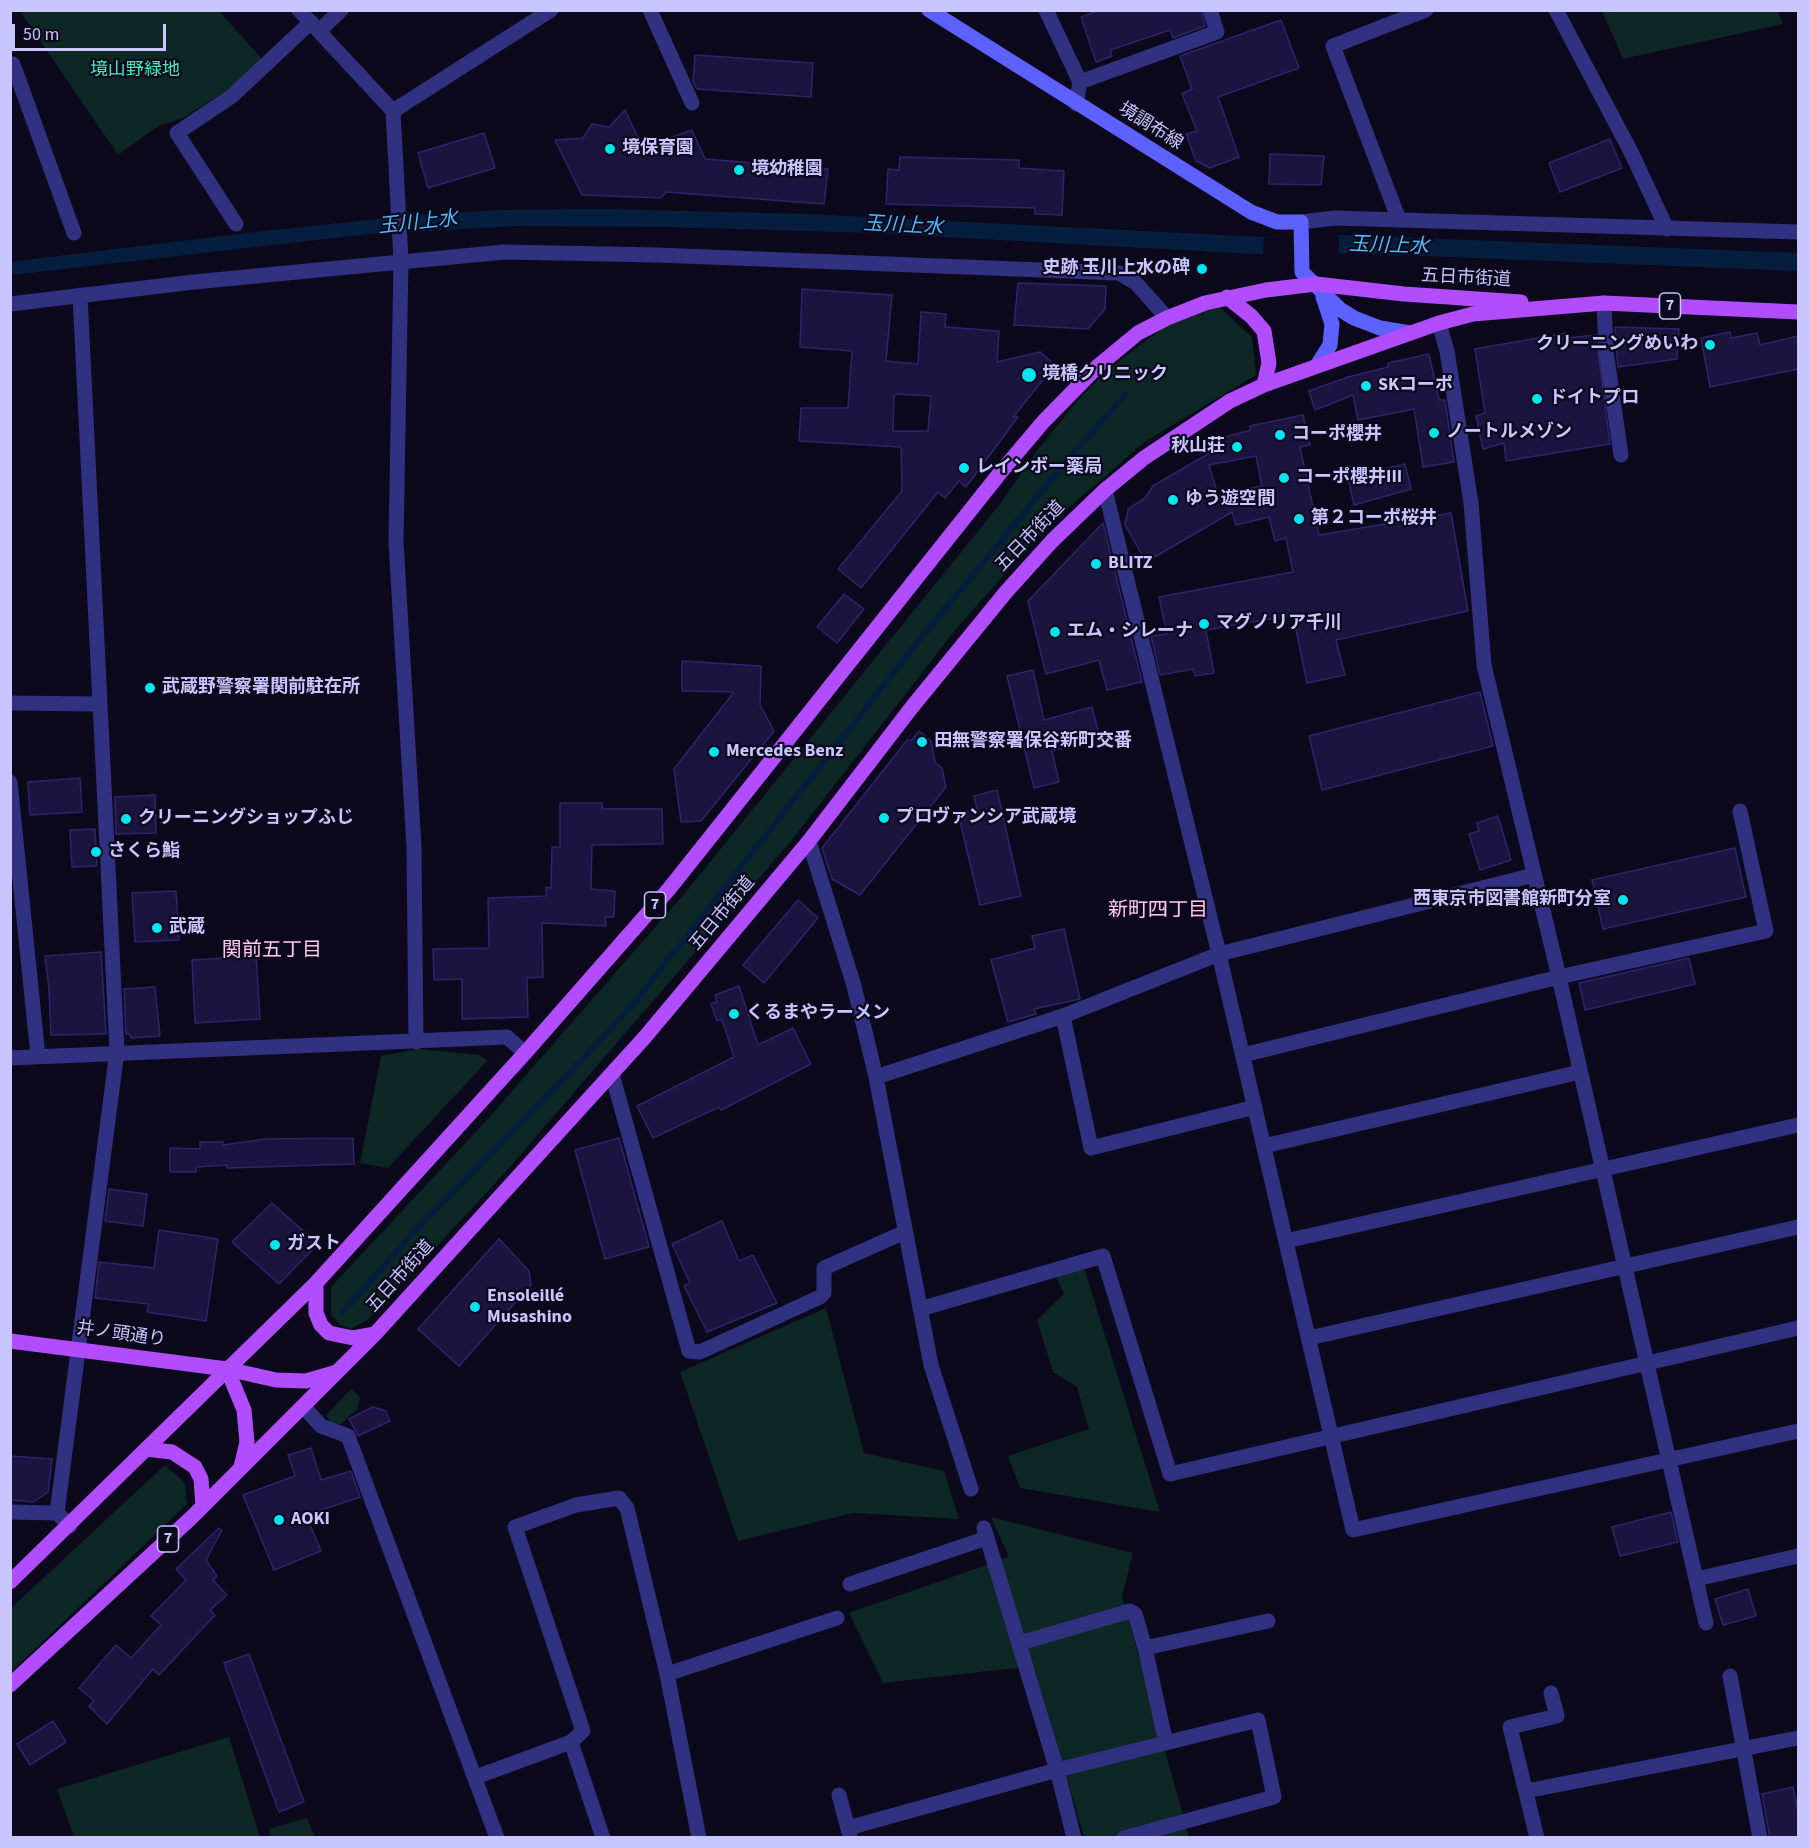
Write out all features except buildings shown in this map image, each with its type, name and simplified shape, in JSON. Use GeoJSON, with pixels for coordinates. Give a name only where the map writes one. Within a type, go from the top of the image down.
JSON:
{"type":"FeatureCollection","features":[{"type":"Feature","properties":{"kind":"main road","name":"境調布線"},"geometry":{"type":"LineString","coordinates":[[929,10],[1251,212],[1277,222],[1301,227]]}},
{"type":"Feature","properties":{"kind":"main road"},"geometry":{"type":"LineString","coordinates":[[1301,227],[1302,272],[1341,310],[1354,318],[1380,328],[1410,333]]}},
{"type":"Feature","properties":{"kind":"main road"},"geometry":{"type":"LineString","coordinates":[[1316,284],[1329,308],[1332,324],[1330,345],[1318,364]]}},
{"type":"Feature","properties":{"kind":"main road","name":"五日市街道"},"geometry":{"type":"LineString","coordinates":[[10,1582],[316,1283],[525,1053],[669,889],[795,728],[1043,422],[1098,366],[1138,333],[1167,318],[1227,297],[1316,284],[1404,294],[1517,301],[1541,306]]}},
{"type":"Feature","properties":{"kind":"main road"},"geometry":{"type":"LineString","coordinates":[[1227,297],[1264,331],[1269,363],[1264,385]]}},
{"type":"Feature","properties":{"kind":"main road","name":"五日市街道"},"geometry":{"type":"LineString","coordinates":[[10,1685],[203,1506],[375,1334],[612,1074],[809,841],[1006,592],[1052,541],[1143,458],[1230,401],[1264,385],[1318,364],[1439,323],[1473,314],[1541,306],[1604,303],[1798,312]]}},
{"type":"Feature","properties":{"kind":"main road"},"geometry":{"type":"LineString","coordinates":[[316,1283],[316,1313],[329,1333],[353,1338],[375,1334]]}},
{"type":"Feature","properties":{"kind":"main road","name":"井ノ頭通り"},"geometry":{"type":"LineString","coordinates":[[10,1341],[226,1369]]}},
{"type":"Feature","properties":{"kind":"main road"},"geometry":{"type":"LineString","coordinates":[[226,1369],[244,1410],[247,1442],[241,1467]]}},
{"type":"Feature","properties":{"kind":"main road","name":"7"},"geometry":{"type":"LineString","coordinates":[[226,1369],[276,1380],[306,1381],[339,1371]]}},
{"type":"Feature","properties":{"kind":"main road"},"geometry":{"type":"LineString","coordinates":[[146,1449],[172,1452],[195,1467],[201,1479],[203,1506]]}},
{"type":"Feature","properties":{"kind":"street"},"geometry":{"type":"LineString","coordinates":[[299,10],[393,111],[401,260],[396,542],[414,847],[416,1042]]}},
{"type":"Feature","properties":{"kind":"street"},"geometry":{"type":"LineString","coordinates":[[236,224],[177,132],[232,96],[315,26],[341,10]]}},
{"type":"Feature","properties":{"kind":"street"},"geometry":{"type":"LineString","coordinates":[[393,111],[551,10]]}},
{"type":"Feature","properties":{"kind":"street"},"geometry":{"type":"LineString","coordinates":[[650,10],[692,103]]}},
{"type":"Feature","properties":{"kind":"street"},"geometry":{"type":"LineString","coordinates":[[1046,10],[1080,82],[1076,104]]}},
{"type":"Feature","properties":{"kind":"street"},"geometry":{"type":"LineString","coordinates":[[1080,82],[1217,32],[1210,10]]}},
{"type":"Feature","properties":{"kind":"street"},"geometry":{"type":"LineString","coordinates":[[1399,220],[1333,46],[1426,10]]}},
{"type":"Feature","properties":{"kind":"street"},"geometry":{"type":"LineString","coordinates":[[1556,10],[1631,152],[1667,229]]}},
{"type":"Feature","properties":{"kind":"street"},"geometry":{"type":"LineString","coordinates":[[10,64],[13,64],[74,233]]}},
{"type":"Feature","properties":{"kind":"street"},"geometry":{"type":"LineString","coordinates":[[1301,227],[1335,218],[1798,232]]}},
{"type":"Feature","properties":{"kind":"street"},"geometry":{"type":"LineString","coordinates":[[10,304],[401,260],[504,252],[645,255],[1119,273],[1136,283],[1167,318]]}},
{"type":"Feature","properties":{"kind":"street"},"geometry":{"type":"LineString","coordinates":[[57,1513],[117,1052],[80,295]]}},
{"type":"Feature","properties":{"kind":"street"},"geometry":{"type":"LineString","coordinates":[[1604,303],[1606,351],[1621,455]]}},
{"type":"Feature","properties":{"kind":"street"},"geometry":{"type":"LineString","coordinates":[[1439,323],[1446,351],[1472,503],[1484,665],[1559,977],[1706,1623]]}},
{"type":"Feature","properties":{"kind":"street"},"geometry":{"type":"LineString","coordinates":[[1106,490],[1243,1055],[1353,1530],[1798,1431]]}},
{"type":"Feature","properties":{"kind":"street"},"geometry":{"type":"LineString","coordinates":[[10,703],[99,704]]}},
{"type":"Feature","properties":{"kind":"street"},"geometry":{"type":"LineString","coordinates":[[10,782],[38,1056]]}},
{"type":"Feature","properties":{"kind":"street"},"geometry":{"type":"LineString","coordinates":[[1243,1055],[1559,977],[1766,931],[1740,811]]}},
{"type":"Feature","properties":{"kind":"street"},"geometry":{"type":"LineString","coordinates":[[809,841],[854,986],[876,1077],[931,1365],[971,1489]]}},
{"type":"Feature","properties":{"kind":"street"},"geometry":{"type":"LineString","coordinates":[[876,1077],[1063,1016],[1219,954],[1534,875]]}},
{"type":"Feature","properties":{"kind":"street"},"geometry":{"type":"LineString","coordinates":[[1063,1016],[1091,1148],[1255,1107]]}},
{"type":"Feature","properties":{"kind":"street"},"geometry":{"type":"LineString","coordinates":[[10,1058],[507,1037],[525,1053]]}},
{"type":"Feature","properties":{"kind":"street"},"geometry":{"type":"LineString","coordinates":[[1264,1146],[1580,1072]]}},
{"type":"Feature","properties":{"kind":"street"},"geometry":{"type":"LineString","coordinates":[[612,1074],[689,1351],[700,1352],[820,1297],[824,1293],[824,1268],[905,1232]]}},
{"type":"Feature","properties":{"kind":"street"},"geometry":{"type":"LineString","coordinates":[[1286,1241],[1798,1125]]}},
{"type":"Feature","properties":{"kind":"street"},"geometry":{"type":"LineString","coordinates":[[1308,1338],[1798,1227]]}},
{"type":"Feature","properties":{"kind":"street"},"geometry":{"type":"LineString","coordinates":[[920,1309],[1103,1256],[1170,1474],[1798,1328]]}},
{"type":"Feature","properties":{"kind":"street"},"geometry":{"type":"LineString","coordinates":[[304,1407],[321,1426],[348,1437],[497,1838]]}},
{"type":"Feature","properties":{"kind":"street"},"geometry":{"type":"LineString","coordinates":[[476,1777],[571,1742],[583,1731],[515,1527],[576,1505],[619,1498],[627,1508],[666,1674],[699,1838]]}},
{"type":"Feature","properties":{"kind":"street"},"geometry":{"type":"LineString","coordinates":[[10,1512],[57,1513],[69,1526]]}},
{"type":"Feature","properties":{"kind":"street"},"geometry":{"type":"LineString","coordinates":[[850,1584],[985,1533],[1020,1643],[1074,1838]]}},
{"type":"Feature","properties":{"kind":"street"},"geometry":{"type":"LineString","coordinates":[[1696,1579],[1798,1556]]}},
{"type":"Feature","properties":{"kind":"street"},"geometry":{"type":"LineString","coordinates":[[1020,1643],[1130,1611],[1135,1614],[1166,1743]]}},
{"type":"Feature","properties":{"kind":"street"},"geometry":{"type":"LineString","coordinates":[[666,1674],[837,1618]]}},
{"type":"Feature","properties":{"kind":"street"},"geometry":{"type":"LineString","coordinates":[[1144,1648],[1268,1621]]}},
{"type":"Feature","properties":{"kind":"street"},"geometry":{"type":"LineString","coordinates":[[1730,1676],[1760,1838]]}},
{"type":"Feature","properties":{"kind":"street"},"geometry":{"type":"LineString","coordinates":[[1537,1838],[1510,1727],[1557,1716],[1551,1693]]}},
{"type":"Feature","properties":{"kind":"street"},"geometry":{"type":"LineString","coordinates":[[839,1795],[849,1832],[1057,1770],[1258,1720],[1274,1797],[1124,1838]]}},
{"type":"Feature","properties":{"kind":"street"},"geometry":{"type":"LineString","coordinates":[[1526,1791],[1798,1738]]}},
{"type":"Feature","properties":{"kind":"street"},"geometry":{"type":"LineString","coordinates":[[571,1742],[603,1838]]}},
{"type":"Feature","properties":{"kind":"green space","name":"境山野緑地"},"geometry":{"type":"Polygon","coordinates":[[[20,11],[219,11],[262,59],[229,89],[183,118],[160,125],[118,155],[20,11]]]}},
{"type":"Feature","properties":{"kind":"green space"},"geometry":{"type":"Polygon","coordinates":[[[1602,11],[1778,11],[1783,24],[1623,59],[1602,11]]]}},
{"type":"Feature","properties":{"kind":"green space"},"geometry":{"type":"Polygon","coordinates":[[[1215,303],[1252,337],[1256,375],[1146,441],[1044,529],[957,628],[787,846],[501,1177],[369,1319],[351,1329],[340,1325],[331,1315],[331,1287],[486,1121],[685,893],[1000,504],[1036,452],[1078,400],[1106,371],[1172,321],[1215,303]]]}},
{"type":"Feature","properties":{"kind":"green space"},"geometry":{"type":"Polygon","coordinates":[[[418,1049],[480,1055],[487,1061],[388,1168],[360,1163],[381,1056],[418,1049]]]}},
{"type":"Feature","properties":{"kind":"green space"},"geometry":{"type":"Polygon","coordinates":[[[1084,1268],[1160,1512],[1020,1488],[1008,1456],[1089,1429],[1077,1387],[1053,1372],[1037,1320],[1064,1294],[1054,1272],[1084,1268]]]}},
{"type":"Feature","properties":{"kind":"green space"},"geometry":{"type":"Polygon","coordinates":[[[826,1308],[864,1453],[944,1471],[959,1519],[853,1513],[738,1541],[680,1372],[826,1308]]]}},
{"type":"Feature","properties":{"kind":"green space"},"geometry":{"type":"Polygon","coordinates":[[[351,1389],[360,1397],[358,1408],[341,1424],[332,1424],[326,1415],[351,1389]]]}},
{"type":"Feature","properties":{"kind":"green space"},"geometry":{"type":"Polygon","coordinates":[[[165,1465],[185,1483],[187,1504],[11,1672],[11,1608],[165,1465]]]}},
{"type":"Feature","properties":{"kind":"green space"},"geometry":{"type":"Polygon","coordinates":[[[991,1517],[1133,1553],[1122,1596],[1189,1837],[1084,1837],[1034,1666],[883,1683],[849,1613],[1009,1557],[991,1517]]]}},
{"type":"Feature","properties":{"kind":"green space"},"geometry":{"type":"Polygon","coordinates":[[[229,1737],[260,1837],[74,1837],[57,1789],[229,1737]]]}},
{"type":"Feature","properties":{"kind":"green space"},"geometry":{"type":"Polygon","coordinates":[[[307,1818],[315,1837],[270,1837],[269,1829],[307,1818]]]}},
{"type":"Feature","properties":{"kind":"water","name":"玉川上水"},"geometry":{"type":"Polygon","coordinates":[[[604,209],[808,214],[1263,237],[1343,235],[1798,253],[1798,271],[1349,253],[1255,254],[873,233],[671,227],[518,226],[369,234],[11,275],[10,262],[255,232],[416,215],[498,210],[604,209]]]}},
{"type":"Feature","properties":{"kind":"pier"},"geometry":{"type":"Polygon","coordinates":[[[1339,232],[1339,256],[1263,257],[1264,238],[1339,232]]]}},
{"type":"Feature","properties":{"kind":"waterway"},"geometry":{"type":"LineString","coordinates":[[342,1313],[415,1231],[630,1008],[917,643],[1061,468],[1125,395]]}},
{"type":"Feature","properties":{"kind":"place","name":"境保育園"},"geometry":{"type":"Point","coordinates":[610,149]}},
{"type":"Feature","properties":{"kind":"place","name":"境幼稚園"},"geometry":{"type":"Point","coordinates":[739,170]}},
{"type":"Feature","properties":{"kind":"place","name":"史跡 玉川上水の碑"},"geometry":{"type":"Point","coordinates":[1202,269]}},
{"type":"Feature","properties":{"kind":"place","name":"クリーニングめいわ"},"geometry":{"type":"Point","coordinates":[1710,345]}},
{"type":"Feature","properties":{"kind":"place","name":"境橋クリニック"},"geometry":{"type":"Point","coordinates":[1029,375]}},
{"type":"Feature","properties":{"kind":"place","name":"SKコーポ"},"geometry":{"type":"Point","coordinates":[1366,386]}},
{"type":"Feature","properties":{"kind":"place","name":"ドイトプロ"},"geometry":{"type":"Point","coordinates":[1537,399]}},
{"type":"Feature","properties":{"kind":"place","name":"ノートルメゾン"},"geometry":{"type":"Point","coordinates":[1434,433]}},
{"type":"Feature","properties":{"kind":"place","name":"コーポ櫻井"},"geometry":{"type":"Point","coordinates":[1280,435]}},
{"type":"Feature","properties":{"kind":"place","name":"秋山荘"},"geometry":{"type":"Point","coordinates":[1237,447]}},
{"type":"Feature","properties":{"kind":"place","name":"レインボー薬局"},"geometry":{"type":"Point","coordinates":[964,468]}},
{"type":"Feature","properties":{"kind":"place","name":"コーポ櫻井III"},"geometry":{"type":"Point","coordinates":[1284,478]}},
{"type":"Feature","properties":{"kind":"place","name":"ゆう遊空間"},"geometry":{"type":"Point","coordinates":[1173,500]}},
{"type":"Feature","properties":{"kind":"place","name":"第２コーポ桜井"},"geometry":{"type":"Point","coordinates":[1299,519]}},
{"type":"Feature","properties":{"kind":"place","name":"BLITZ"},"geometry":{"type":"Point","coordinates":[1096,564]}},
{"type":"Feature","properties":{"kind":"place","name":"マグノリア千川"},"geometry":{"type":"Point","coordinates":[1204,624]}},
{"type":"Feature","properties":{"kind":"place","name":"エム・シレーナ"},"geometry":{"type":"Point","coordinates":[1055,632]}},
{"type":"Feature","properties":{"kind":"place","name":"武蔵野警察署関前駐在所"},"geometry":{"type":"Point","coordinates":[150,688]}},
{"type":"Feature","properties":{"kind":"place","name":"田無警察署保谷新町交番"},"geometry":{"type":"Point","coordinates":[922,742]}},
{"type":"Feature","properties":{"kind":"place","name":"Mercedes Benz"},"geometry":{"type":"Point","coordinates":[714,752]}},
{"type":"Feature","properties":{"kind":"place","name":"プロヴァンシア武蔵境"},"geometry":{"type":"Point","coordinates":[884,818]}},
{"type":"Feature","properties":{"kind":"place","name":"クリーニングショップふじ"},"geometry":{"type":"Point","coordinates":[126,819]}},
{"type":"Feature","properties":{"kind":"place","name":"さくら鮨"},"geometry":{"type":"Point","coordinates":[96,852]}},
{"type":"Feature","properties":{"kind":"place","name":"西東京市図書館新町分室"},"geometry":{"type":"Point","coordinates":[1623,900]}},
{"type":"Feature","properties":{"kind":"place","name":"武蔵"},"geometry":{"type":"Point","coordinates":[157,928]}},
{"type":"Feature","properties":{"kind":"place","name":"くるまやラーメン"},"geometry":{"type":"Point","coordinates":[734,1014]}},
{"type":"Feature","properties":{"kind":"place","name":"ガスト"},"geometry":{"type":"Point","coordinates":[275,1245]}},
{"type":"Feature","properties":{"kind":"place","name":"Ensoleillé Musashino"},"geometry":{"type":"Point","coordinates":[475,1307]}},
{"type":"Feature","properties":{"kind":"place","name":"AOKI"},"geometry":{"type":"Point","coordinates":[279,1520]}},
{"type":"Feature","properties":{"kind":"district","name":"新町四丁目"},"geometry":{"type":"Point","coordinates":[1158,912]}},
{"type":"Feature","properties":{"kind":"district","name":"関前五丁目"},"geometry":{"type":"Point","coordinates":[272,952]}}]}
